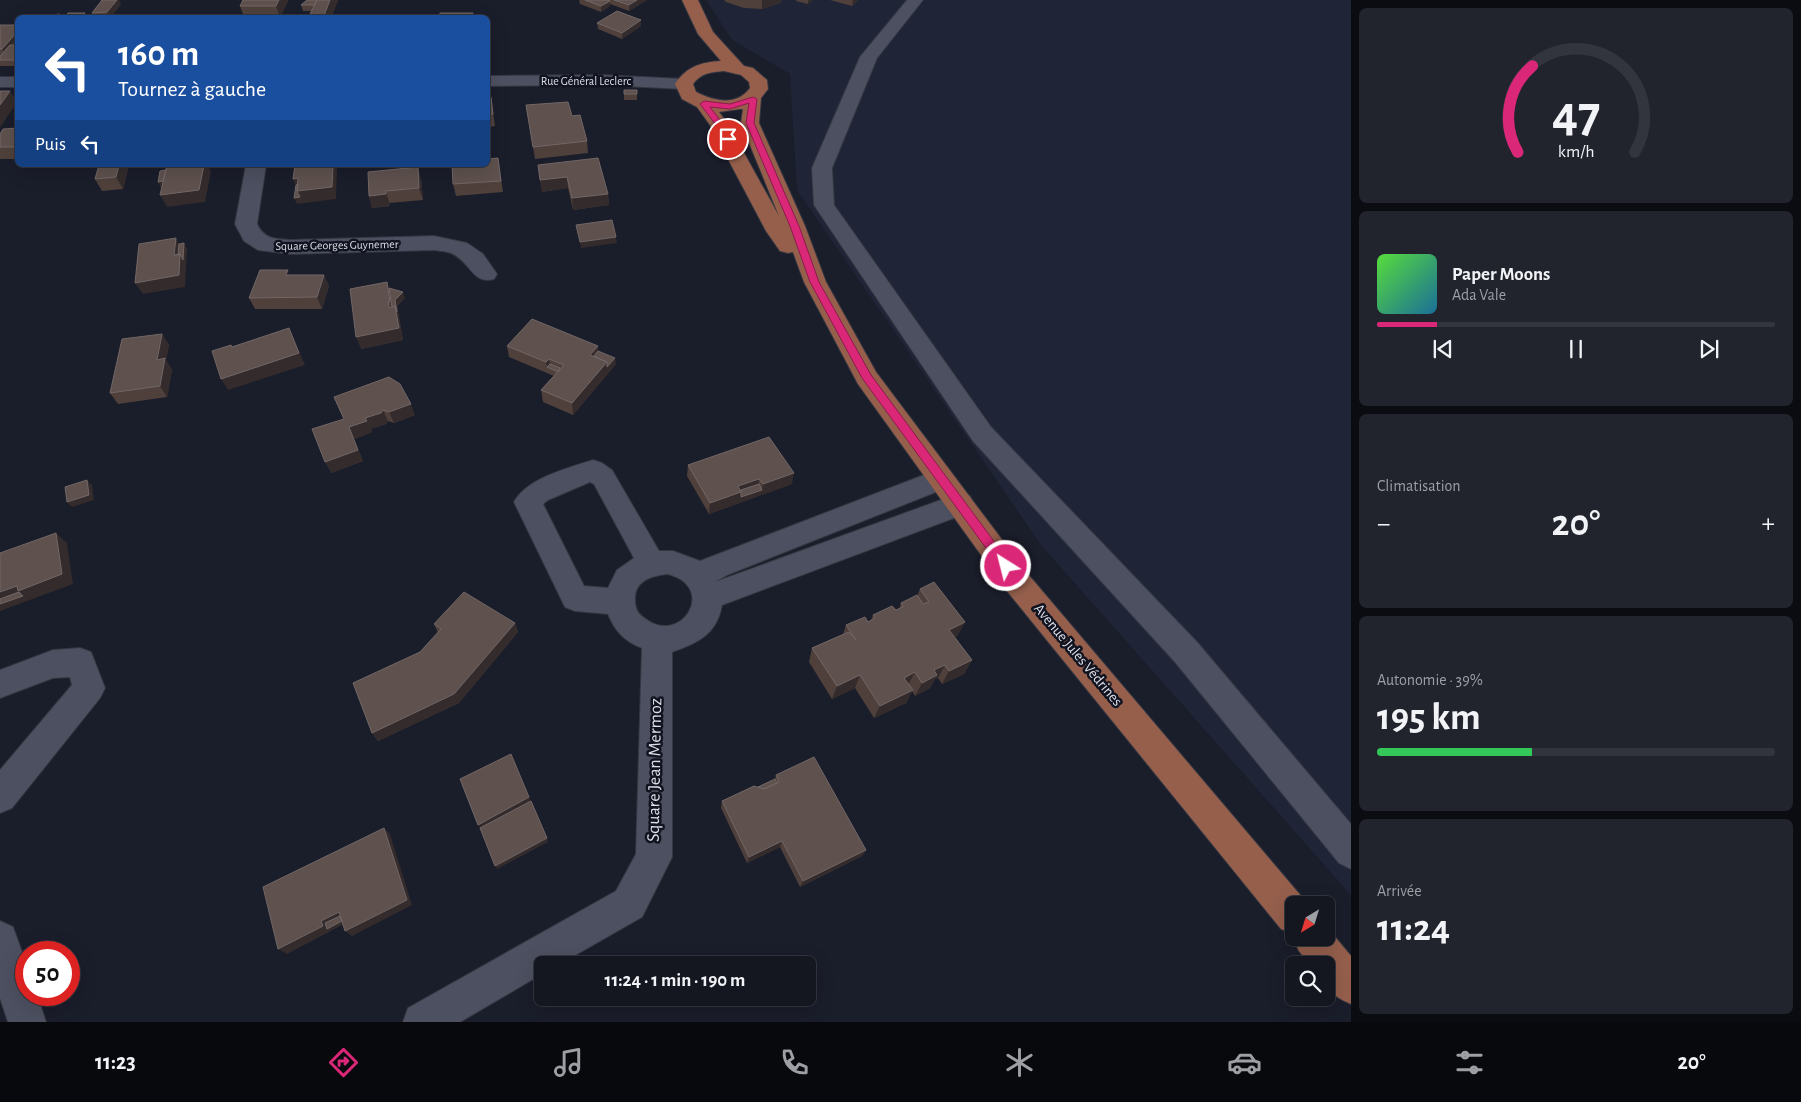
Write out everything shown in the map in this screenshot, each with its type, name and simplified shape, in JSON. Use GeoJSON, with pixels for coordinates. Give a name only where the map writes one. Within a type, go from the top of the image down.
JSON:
{"type":"FeatureCollection","features":[{"type":"Feature","properties":{"kind":"main road"},"geometry":{"type":"LineString","coordinates":[[690,0],[706,34],[736,68]]}},
{"type":"Feature","properties":{"kind":"main road"},"geometry":{"type":"LineString","coordinates":[[689,78],[704,55],[706,34]]}},
{"type":"Feature","properties":{"kind":"main road"},"geometry":{"type":"LineString","coordinates":[[689,78],[713,66],[736,68]]}},
{"type":"Feature","properties":{"kind":"main road","name":"Avenue Jules Védrines"},"geometry":{"type":"LineString","coordinates":[[736,68],[754,75],[759,81],[761,87],[759,94],[753,99],[750,123],[794,226],[815,282],[867,378],[1017,582],[1285,905]]}},
{"type":"Feature","properties":{"kind":"main road","name":"Avenue Jules Védrines"},"geometry":{"type":"LineString","coordinates":[[689,78],[688,95],[704,104],[719,124],[777,231],[815,282]]}},
{"type":"Feature","properties":{"kind":"main road"},"geometry":{"type":"LineString","coordinates":[[704,104],[730,106],[753,99]]}},
{"type":"Feature","properties":{"kind":"main road"},"geometry":{"type":"LineString","coordinates":[[1319,946],[1351,985]]}},
{"type":"Feature","properties":{"kind":"street"},"geometry":{"type":"LineString","coordinates":[[915,0],[869,58],[822,168],[824,205],[982,434],[1186,652],[1351,851]]}},
{"type":"Feature","properties":{"kind":"street","name":"Rue Général Leclerc"},"geometry":{"type":"LineString","coordinates":[[490,81],[612,81],[689,78]]}},
{"type":"Feature","properties":{"kind":"street"},"geometry":{"type":"LineString","coordinates":[[0,82],[15,82]]}},
{"type":"Feature","properties":{"kind":"street","name":"Square Georges Guynemer"},"geometry":{"type":"LineString","coordinates":[[256,167],[246,224],[252,236],[266,245],[290,248],[434,243],[459,248],[475,259],[486,274]]}},
{"type":"Feature","properties":{"kind":"street"},"geometry":{"type":"LineString","coordinates":[[619,602],[575,598],[528,502],[538,492],[593,470],[603,476],[652,564]]}},
{"type":"Feature","properties":{"kind":"street"},"geometry":{"type":"LineString","coordinates":[[704,586],[726,562],[942,479]]}},
{"type":"Feature","properties":{"kind":"street"},"geometry":{"type":"LineString","coordinates":[[704,586],[960,504]]}},
{"type":"Feature","properties":{"kind":"street"},"geometry":{"type":"LineString","coordinates":[[667,562],[682,566],[704,586],[708,606],[704,617],[696,627],[685,635],[671,639],[657,639],[642,635],[630,626],[622,615],[619,602],[621,589],[628,578],[639,569],[652,564],[667,562]]}},
{"type":"Feature","properties":{"kind":"street","name":"Square Jean Mermoz"},"geometry":{"type":"LineString","coordinates":[[427,1021],[629,904],[654,857],[657,639]]}},
{"type":"Feature","properties":{"kind":"street"},"geometry":{"type":"LineString","coordinates":[[0,684],[53,664],[80,662],[89,688],[0,796]]}},
{"type":"Feature","properties":{"kind":"street"},"geometry":{"type":"LineString","coordinates":[[0,940],[26,1022]]}},
{"type":"Feature","properties":{"kind":"shaded area"},"geometry":{"type":"Polygon","coordinates":[[[706,0],[1351,0],[1351,895],[1041,545],[797,190],[790,74],[732,40],[706,0]]]}},
{"type":"Feature","properties":{"kind":"building"},"geometry":{"type":"Polygon","coordinates":[[[102,0],[117,0],[107,12],[92,13],[102,0]]]}},
{"type":"Feature","properties":{"kind":"building"},"geometry":{"type":"Polygon","coordinates":[[[243,0],[279,0],[276,6],[240,6],[243,0]]]}},
{"type":"Feature","properties":{"kind":"building"},"geometry":{"type":"Polygon","coordinates":[[[307,0],[317,0],[314,5],[301,5],[307,0]]]}},
{"type":"Feature","properties":{"kind":"building"},"geometry":{"type":"Polygon","coordinates":[[[317,0],[330,0],[324,15],[310,15],[317,0]]]}},
{"type":"Feature","properties":{"kind":"building"},"geometry":{"type":"Polygon","coordinates":[[[585,0],[608,0],[610,1],[601,6],[585,0]]]}},
{"type":"Feature","properties":{"kind":"building"},"geometry":{"type":"Polygon","coordinates":[[[614,0],[637,0],[629,5],[614,0]]]}},
{"type":"Feature","properties":{"kind":"building"},"geometry":{"type":"Polygon","coordinates":[[[617,11],[641,20],[622,33],[597,23],[617,11]]]}},
{"type":"Feature","properties":{"kind":"building"},"geometry":{"type":"Polygon","coordinates":[[[68,13],[85,13],[83,15],[66,15],[68,13]]]}},
{"type":"Feature","properties":{"kind":"building"},"geometry":{"type":"Polygon","coordinates":[[[440,13],[473,13],[473,15],[440,15],[440,13]]]}},
{"type":"Feature","properties":{"kind":"building"},"geometry":{"type":"Polygon","coordinates":[[[0,25],[15,25],[15,34],[0,49],[0,25]]]}},
{"type":"Feature","properties":{"kind":"building"},"geometry":{"type":"Polygon","coordinates":[[[10,45],[15,45],[15,60],[0,60],[0,56],[10,45]]]}},
{"type":"Feature","properties":{"kind":"building"},"geometry":{"type":"Polygon","coordinates":[[[624,90],[637,90],[637,94],[624,94],[624,90]]]}},
{"type":"Feature","properties":{"kind":"building"},"geometry":{"type":"Polygon","coordinates":[[[0,91],[10,91],[0,105],[0,91]]]}},
{"type":"Feature","properties":{"kind":"building"},"geometry":{"type":"Polygon","coordinates":[[[490,97],[493,114],[490,115],[490,97]]]}},
{"type":"Feature","properties":{"kind":"building"},"geometry":{"type":"Polygon","coordinates":[[[568,102],[572,116],[580,115],[587,141],[533,147],[526,105],[568,102]]]}},
{"type":"Feature","properties":{"kind":"building"},"geometry":{"type":"Polygon","coordinates":[[[15,128],[15,147],[0,147],[0,134],[3,129],[15,128]]]}},
{"type":"Feature","properties":{"kind":"building"},"geometry":{"type":"Polygon","coordinates":[[[498,158],[501,181],[453,184],[452,167],[490,167],[490,159],[498,158]]]}},
{"type":"Feature","properties":{"kind":"building"},"geometry":{"type":"Polygon","coordinates":[[[598,158],[608,194],[572,198],[567,177],[540,180],[538,165],[598,158]]]}},
{"type":"Feature","properties":{"kind":"building"},"geometry":{"type":"Polygon","coordinates":[[[98,167],[118,167],[116,177],[95,179],[98,167]]]}},
{"type":"Feature","properties":{"kind":"building"},"geometry":{"type":"Polygon","coordinates":[[[167,167],[204,167],[199,190],[160,195],[167,167]]]}},
{"type":"Feature","properties":{"kind":"building"},"geometry":{"type":"Polygon","coordinates":[[[295,167],[333,167],[332,187],[297,191],[298,178],[293,179],[295,167]]]}},
{"type":"Feature","properties":{"kind":"building"},"geometry":{"type":"Polygon","coordinates":[[[418,167],[419,188],[386,191],[386,194],[369,196],[368,172],[418,167]]]}},
{"type":"Feature","properties":{"kind":"building"},"geometry":{"type":"Polygon","coordinates":[[[166,170],[163,181],[158,182],[160,171],[166,170]]]}},
{"type":"Feature","properties":{"kind":"building"},"geometry":{"type":"Polygon","coordinates":[[[298,184],[297,191],[300,197],[294,198],[296,185],[298,184]]]}},
{"type":"Feature","properties":{"kind":"building"},"geometry":{"type":"Polygon","coordinates":[[[612,220],[616,237],[580,242],[576,225],[612,220]]]}},
{"type":"Feature","properties":{"kind":"building"},"geometry":{"type":"Polygon","coordinates":[[[176,238],[174,255],[180,254],[179,275],[135,283],[139,244],[176,238]]]}},
{"type":"Feature","properties":{"kind":"building"},"geometry":{"type":"Polygon","coordinates":[[[184,243],[183,260],[180,254],[178,255],[179,244],[184,243]]]}},
{"type":"Feature","properties":{"kind":"building"},"geometry":{"type":"Polygon","coordinates":[[[260,270],[288,270],[286,275],[324,275],[317,297],[249,298],[260,270]]]}},
{"type":"Feature","properties":{"kind":"building"},"geometry":{"type":"Polygon","coordinates":[[[387,282],[389,308],[395,306],[399,328],[356,337],[350,289],[387,282]]]}},
{"type":"Feature","properties":{"kind":"building"},"geometry":{"type":"Polygon","coordinates":[[[389,288],[403,292],[395,300],[397,312],[395,306],[392,307],[389,288]]]}},
{"type":"Feature","properties":{"kind":"building"},"geometry":{"type":"Polygon","coordinates":[[[532,319],[598,346],[590,355],[607,362],[572,403],[541,390],[564,365],[549,359],[546,362],[507,346],[532,319]]]}},
{"type":"Feature","properties":{"kind":"building"},"geometry":{"type":"Polygon","coordinates":[[[289,328],[299,353],[221,379],[212,351],[231,345],[232,347],[289,328]]]}},
{"type":"Feature","properties":{"kind":"building"},"geometry":{"type":"Polygon","coordinates":[[[162,334],[157,360],[165,358],[160,386],[110,393],[122,339],[162,334]]]}},
{"type":"Feature","properties":{"kind":"building"},"geometry":{"type":"Polygon","coordinates":[[[598,351],[615,358],[607,367],[607,362],[594,356],[598,351]]]}},
{"type":"Feature","properties":{"kind":"building"},"geometry":{"type":"Polygon","coordinates":[[[550,364],[560,368],[558,372],[547,367],[550,364]]]}},
{"type":"Feature","properties":{"kind":"building"},"geometry":{"type":"Polygon","coordinates":[[[389,377],[400,384],[411,404],[389,412],[383,410],[381,413],[365,418],[367,421],[349,427],[358,450],[325,462],[312,429],[344,419],[334,397],[389,377]]]}},
{"type":"Feature","properties":{"kind":"building"},"geometry":{"type":"Polygon","coordinates":[[[769,437],[794,473],[763,484],[759,479],[738,486],[741,492],[710,503],[688,465],[769,437]]]}},
{"type":"Feature","properties":{"kind":"building"},"geometry":{"type":"Polygon","coordinates":[[[87,480],[89,495],[67,502],[65,487],[87,480]]]}},
{"type":"Feature","properties":{"kind":"building"},"geometry":{"type":"Polygon","coordinates":[[[759,484],[762,490],[741,497],[741,490],[759,484]]]}},
{"type":"Feature","properties":{"kind":"building"},"geometry":{"type":"Polygon","coordinates":[[[56,533],[62,574],[18,591],[17,586],[0,592],[0,553],[56,533]]]}},
{"type":"Feature","properties":{"kind":"building"},"geometry":{"type":"Polygon","coordinates":[[[934,582],[965,622],[949,630],[972,660],[949,671],[945,665],[934,670],[937,675],[922,683],[915,672],[904,678],[913,690],[880,706],[860,675],[837,686],[812,648],[849,632],[856,640],[846,625],[865,617],[868,622],[875,618],[873,615],[892,606],[896,610],[903,607],[901,603],[917,595],[923,604],[929,602],[920,589],[934,582]]]}},
{"type":"Feature","properties":{"kind":"building"},"geometry":{"type":"Polygon","coordinates":[[[19,592],[23,596],[0,604],[0,599],[19,592]]]}},
{"type":"Feature","properties":{"kind":"building"},"geometry":{"type":"Polygon","coordinates":[[[464,592],[515,623],[454,694],[372,733],[353,683],[420,652],[441,629],[434,624],[464,592]]]}},
{"type":"Feature","properties":{"kind":"building"},"geometry":{"type":"Polygon","coordinates":[[[511,754],[529,797],[478,825],[460,779],[511,754]]]}},
{"type":"Feature","properties":{"kind":"building"},"geometry":{"type":"Polygon","coordinates":[[[814,757],[866,850],[803,881],[782,841],[749,857],[722,801],[754,786],[764,789],[779,782],[776,775],[814,757]]]}},
{"type":"Feature","properties":{"kind":"building"},"geometry":{"type":"Polygon","coordinates":[[[775,779],[777,783],[764,789],[758,787],[775,779]]]}},
{"type":"Feature","properties":{"kind":"building"},"geometry":{"type":"Polygon","coordinates":[[[531,801],[547,838],[495,866],[480,828],[531,801]]]}},
{"type":"Feature","properties":{"kind":"building"},"geometry":{"type":"Polygon","coordinates":[[[384,828],[407,900],[345,931],[339,912],[321,921],[323,926],[278,949],[263,887],[384,828]]]}},
{"type":"Feature","properties":{"kind":"building"},"geometry":{"type":"Polygon","coordinates":[[[340,916],[342,921],[327,929],[325,923],[340,916]]]}},
{"type":"Feature","properties":{"kind":"route"},"geometry":{"type":"LineString","coordinates":[[728,139],[704,104],[730,106],[743,104],[753,99],[750,123],[794,226],[815,282],[867,378],[1006,566]]}}]}
